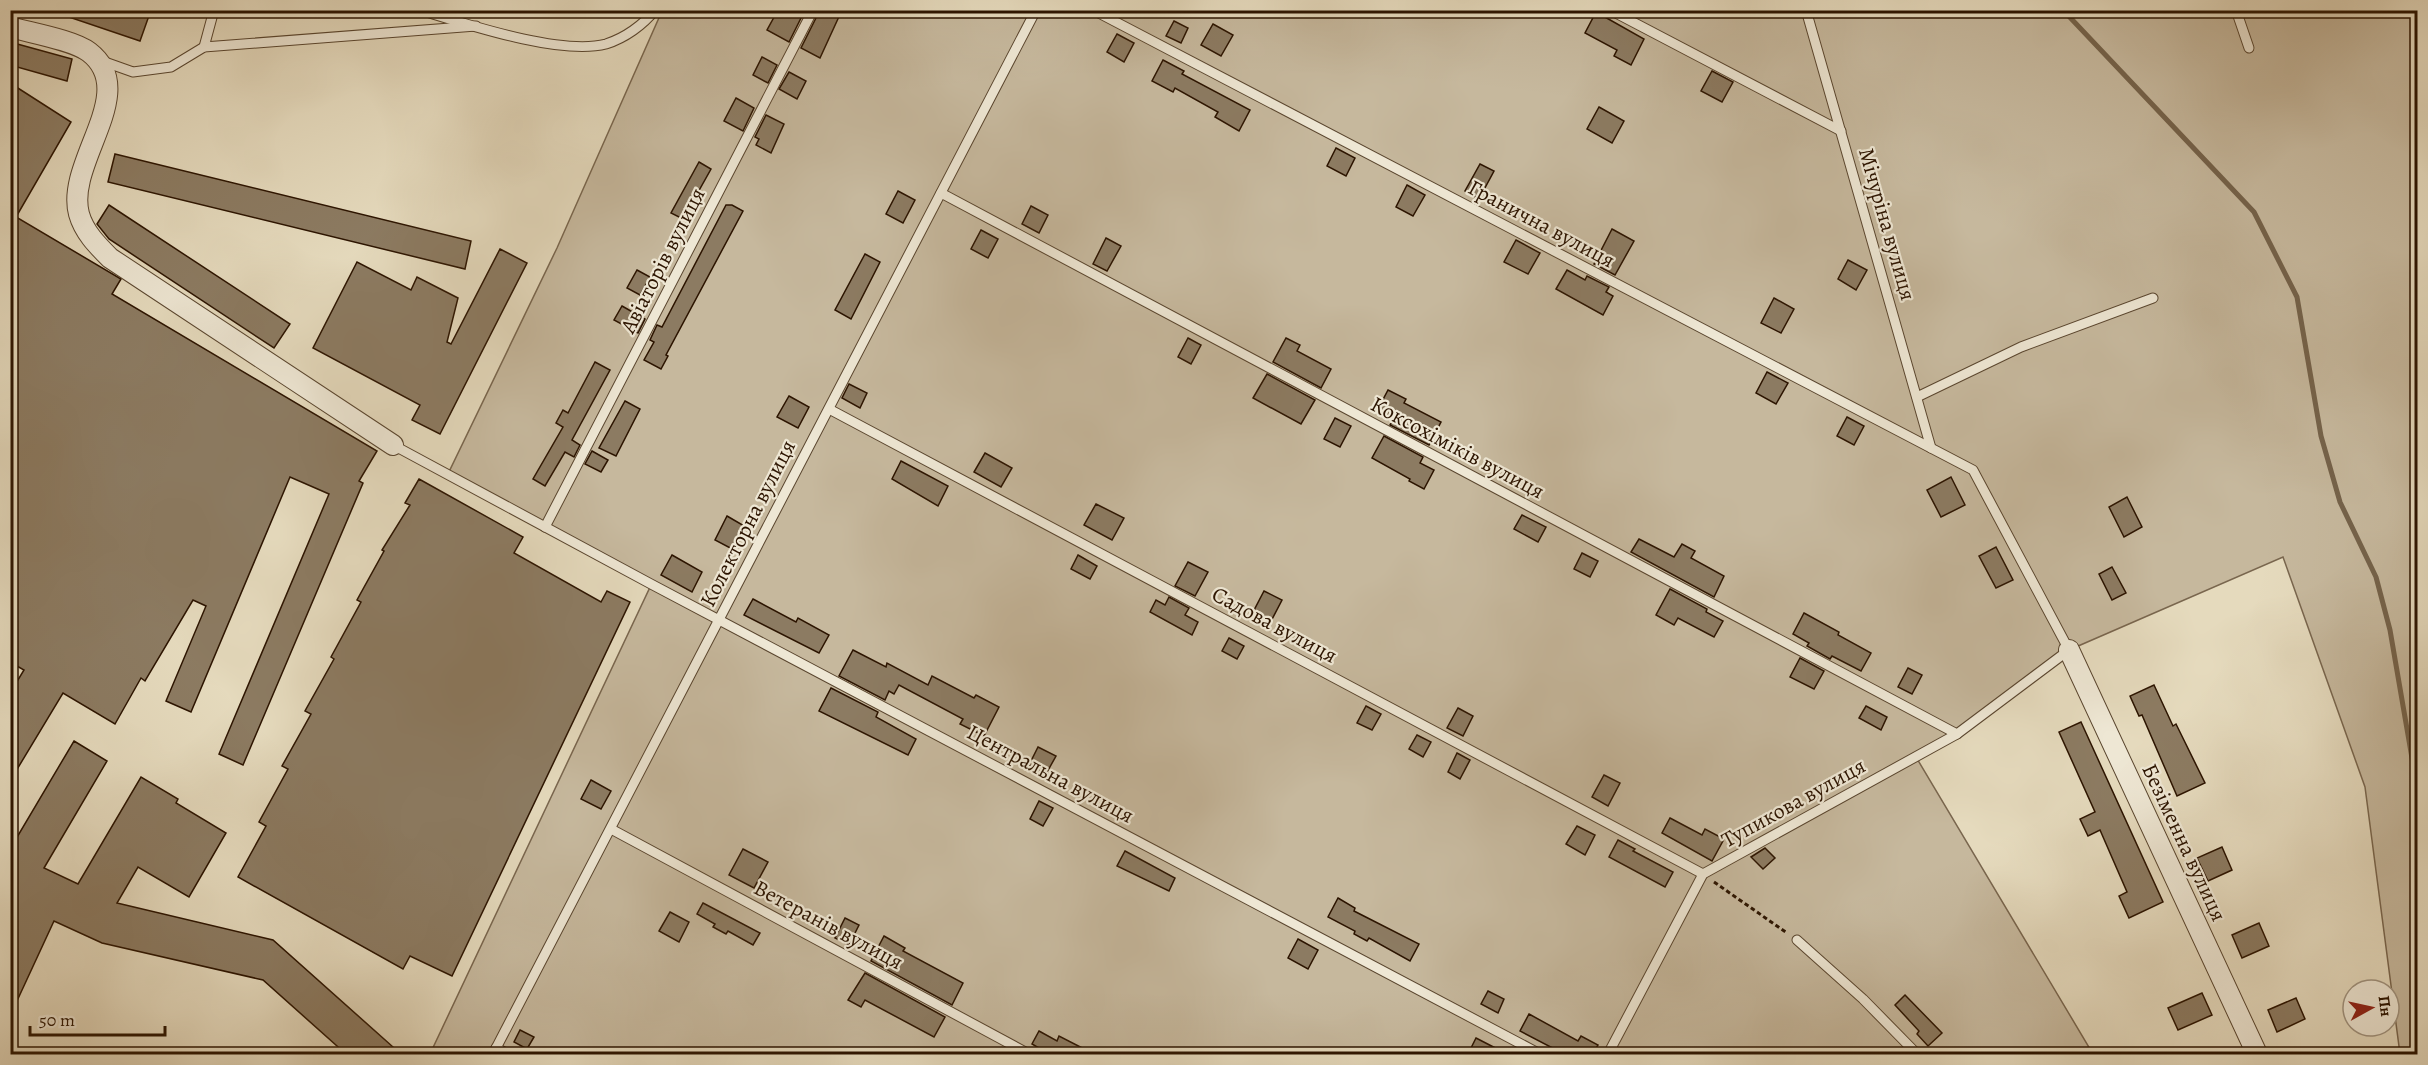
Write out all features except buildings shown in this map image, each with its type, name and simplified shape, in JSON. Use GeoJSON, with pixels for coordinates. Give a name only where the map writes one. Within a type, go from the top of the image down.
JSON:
{"type":"FeatureCollection","features":[{"type":"Feature","properties":{"kind":"street"},"geometry":{"type":"LineString","coordinates":[[10,27],[79,46],[97,60],[105,74],[108,103],[78,180],[77,198],[85,229],[97,246],[110,258],[393,445]]}},
{"type":"Feature","properties":{"kind":"street","name":"Безіменна вулиця"},"geometry":{"type":"LineString","coordinates":[[2069,650],[2257,1054]]}},
{"type":"Feature","properties":{"kind":"lane"},"geometry":{"type":"LineString","coordinates":[[204,47],[214,10]]}},
{"type":"Feature","properties":{"kind":"lane"},"geometry":{"type":"LineString","coordinates":[[420,10],[564,47],[606,44],[643,26],[655,10]]}},
{"type":"Feature","properties":{"kind":"lane","name":"Авіаторів вулиця"},"geometry":{"type":"LineString","coordinates":[[544,527],[813,10]]}},
{"type":"Feature","properties":{"kind":"lane","name":"Колекторна вулиця"},"geometry":{"type":"LineString","coordinates":[[495,1051],[1036,10]]}},
{"type":"Feature","properties":{"kind":"lane","name":"Гранична вулиця"},"geometry":{"type":"LineString","coordinates":[[1093,10],[1973,470],[2069,650]]}},
{"type":"Feature","properties":{"kind":"lane"},"geometry":{"type":"LineString","coordinates":[[1611,10],[1841,131]]}},
{"type":"Feature","properties":{"kind":"lane","name":"Мічуріна вулиця"},"geometry":{"type":"LineString","coordinates":[[1806,10],[1931,448]]}},
{"type":"Feature","properties":{"kind":"lane"},"geometry":{"type":"LineString","coordinates":[[2236,10],[2249,48]]}},
{"type":"Feature","properties":{"kind":"lane"},"geometry":{"type":"LineString","coordinates":[[97,60],[133,72],[171,67],[204,47],[476,26]]}},
{"type":"Feature","properties":{"kind":"lane","name":"Коксохіміків вулиця"},"geometry":{"type":"LineString","coordinates":[[941,193],[1957,734]]}},
{"type":"Feature","properties":{"kind":"lane"},"geometry":{"type":"LineString","coordinates":[[1917,397],[2020,347],[2153,298]]}},
{"type":"Feature","properties":{"kind":"lane","name":"Садова вулиця"},"geometry":{"type":"LineString","coordinates":[[829,409],[1703,874]]}},
{"type":"Feature","properties":{"kind":"lane","name":"Центральна вулиця"},"geometry":{"type":"LineString","coordinates":[[393,445],[1540,1054]]}},
{"type":"Feature","properties":{"kind":"lane","name":"Тупикова вулиця"},"geometry":{"type":"LineString","coordinates":[[1608,1054],[1703,874],[1957,734],[2069,650]]}},
{"type":"Feature","properties":{"kind":"lane","name":"Ветеранів вулиця"},"geometry":{"type":"LineString","coordinates":[[611,829],[1029,1054]]}},
{"type":"Feature","properties":{"kind":"lane"},"geometry":{"type":"LineString","coordinates":[[1797,940],[1863,999],[1917,1054]]}},
{"type":"Feature","properties":{"kind":"lane"},"geometry":{"type":"LineString","coordinates":[[495,1051],[508,1054]]}},
{"type":"Feature","properties":{"kind":"path"},"geometry":{"type":"LineString","coordinates":[[1703,874],[1797,940]]}},
{"type":"Feature","properties":{"kind":"shaded area"},"geometry":{"type":"Polygon","coordinates":[[[662,11],[2417,11],[2417,1054],[2400,1054],[2398,1038],[2401,1038],[2401,978],[2390,978],[2365,787],[2283,557],[2069,650],[1957,734],[1916,757],[2093,1054],[430,1054],[651,585],[447,476],[557,248],[662,11]]]}},
{"type":"Feature","properties":{"kind":"waterway"},"geometry":{"type":"LineString","coordinates":[[2063,10],[2254,212],[2297,297],[2321,436],[2340,502],[2376,577],[2390,630],[2418,793]]}}]}
